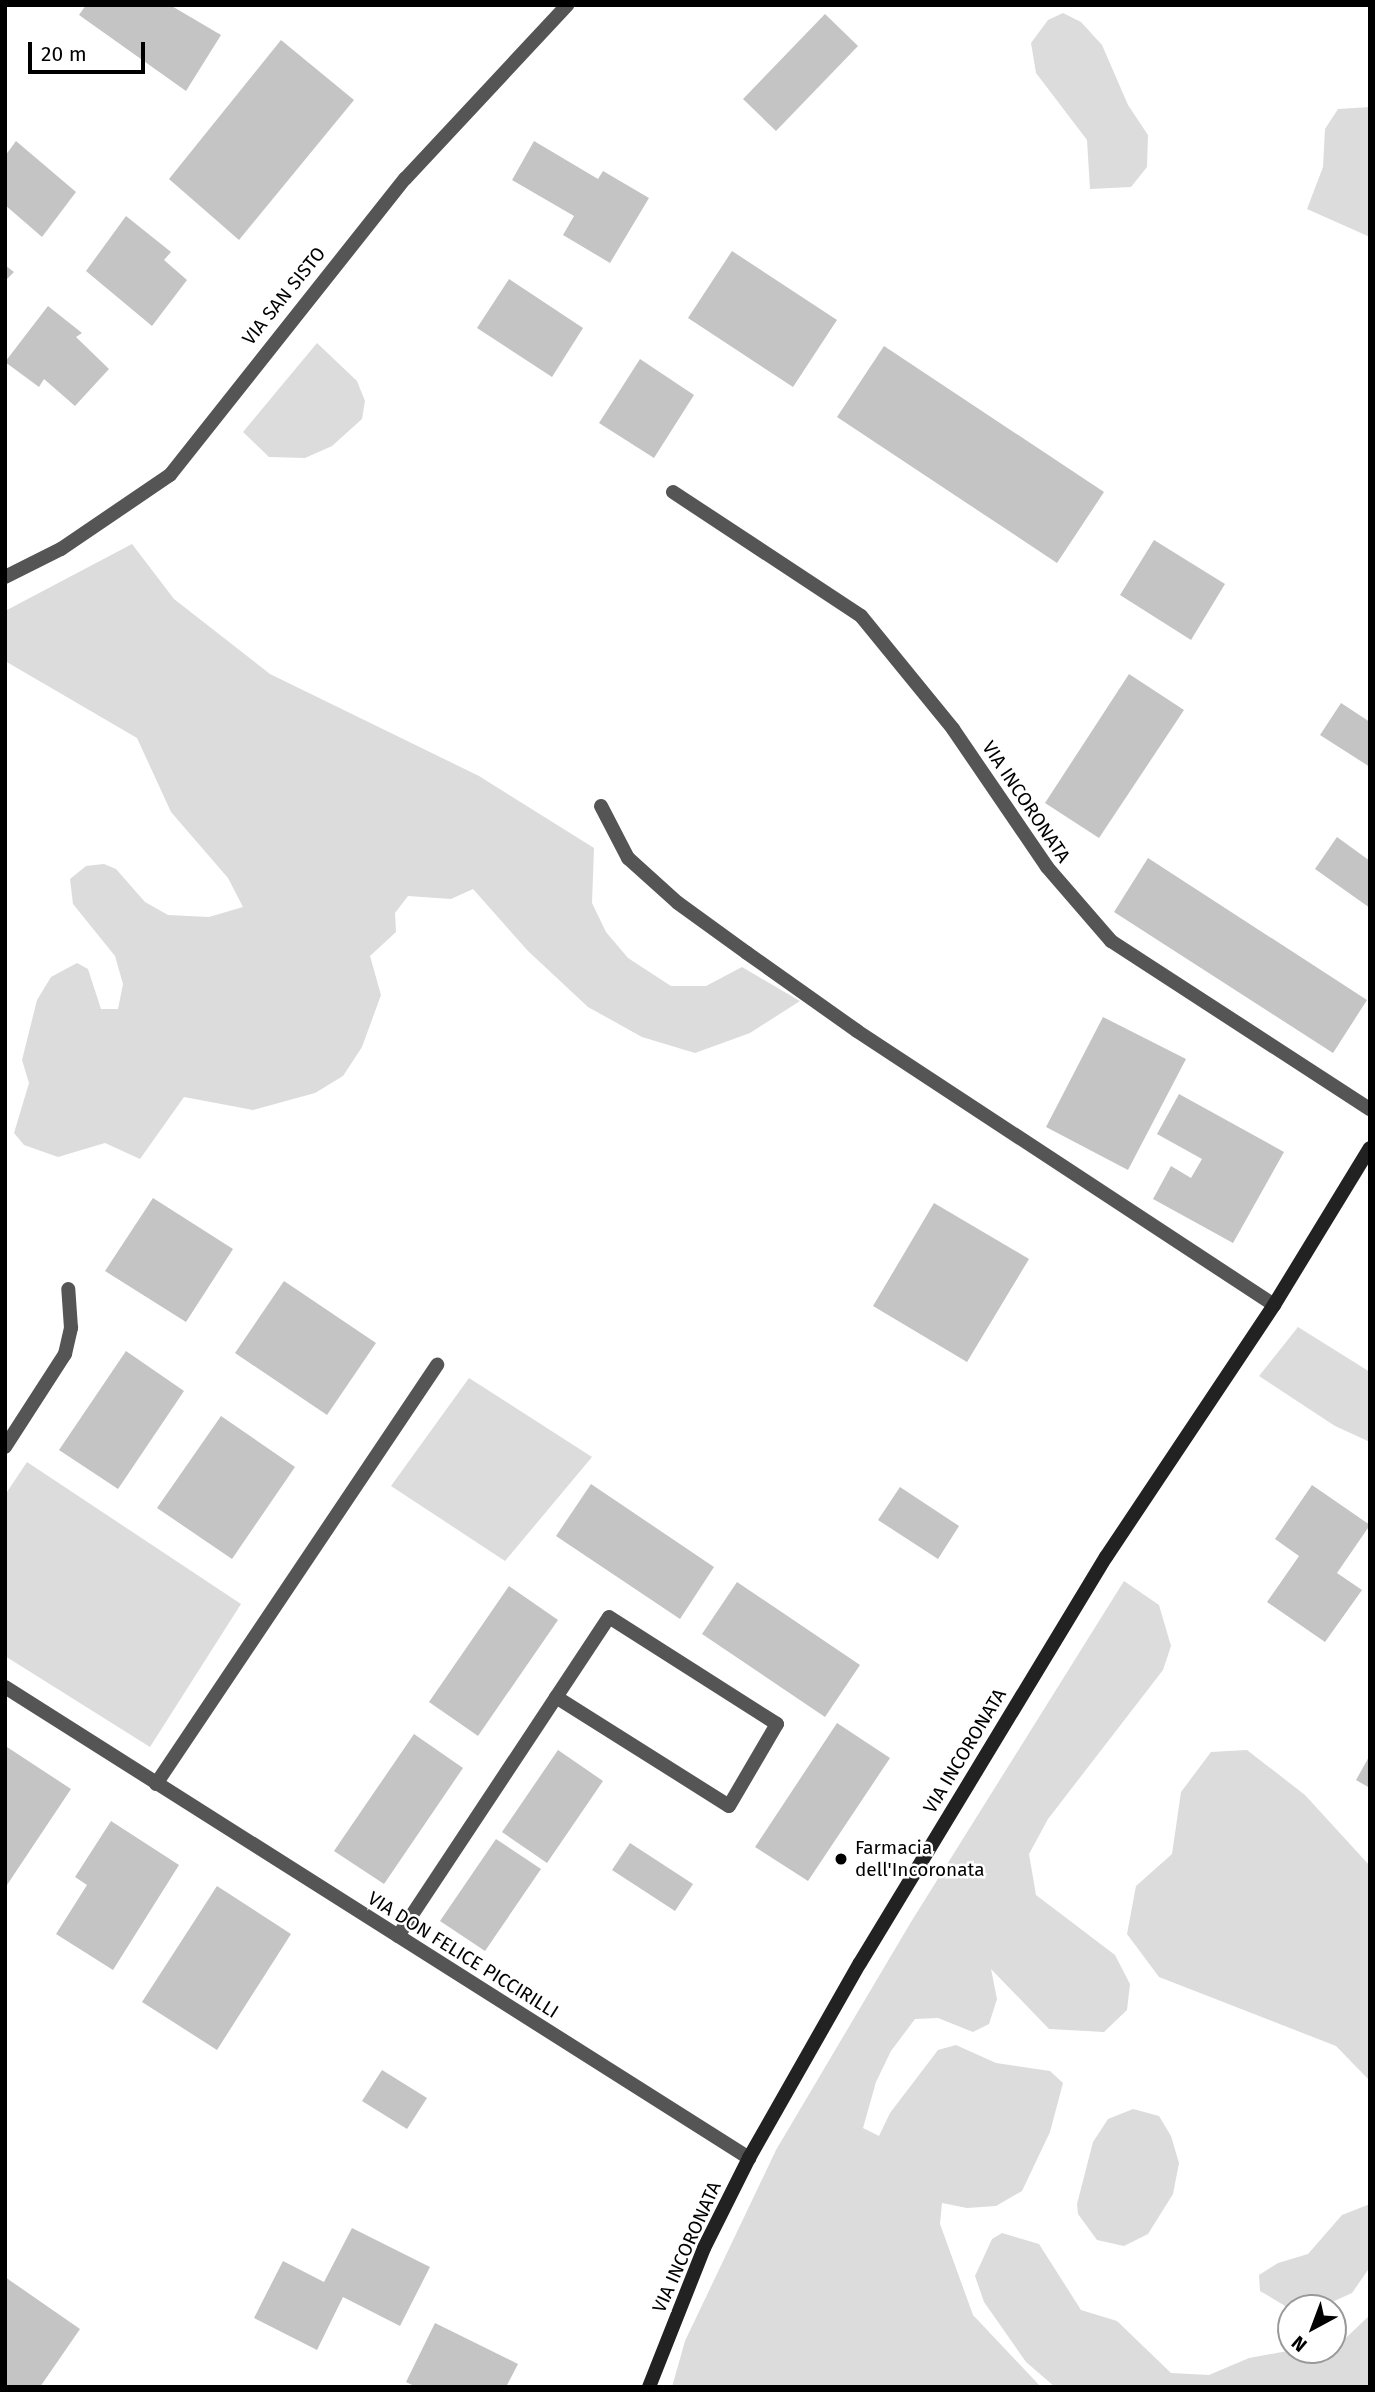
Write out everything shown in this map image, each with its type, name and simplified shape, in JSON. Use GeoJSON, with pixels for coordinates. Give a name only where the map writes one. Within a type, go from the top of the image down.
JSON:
{"type":"FeatureCollection","features":[{"type":"Feature","properties":{"kind":"main road","name":"VIA INCORONATA"},"geometry":{"type":"LineString","coordinates":[[649,2387],[704,2248],[749,2158],[1055,1638],[1274,1305],[1370,1148]]}},
{"type":"Feature","properties":{"kind":"street","name":"VIA SAN SISTO"},"geometry":{"type":"LineString","coordinates":[[5,577],[61,549],[170,475],[405,179],[567,5]]}},
{"type":"Feature","properties":{"kind":"street","name":"VIA INCORONATA"},"geometry":{"type":"LineString","coordinates":[[673,492],[862,615],[953,729],[1046,867],[1111,941],[1370,1109]]}},
{"type":"Feature","properties":{"kind":"street"},"geometry":{"type":"LineString","coordinates":[[601,806],[628,858],[678,903],[857,1031],[1274,1305]]}},
{"type":"Feature","properties":{"kind":"street"},"geometry":{"type":"LineString","coordinates":[[5,1447],[65,1354],[71,1328],[68,1289]]}},
{"type":"Feature","properties":{"kind":"street"},"geometry":{"type":"LineString","coordinates":[[156,1784],[437,1365]]}},
{"type":"Feature","properties":{"kind":"street"},"geometry":{"type":"LineString","coordinates":[[398,1936],[556,1697],[609,1618],[777,1724],[729,1806],[556,1697]]}},
{"type":"Feature","properties":{"kind":"street","name":"VIA DON FELICE PICCIRILLI"},"geometry":{"type":"LineString","coordinates":[[5,1687],[749,2158]]}},
{"type":"Feature","properties":{"kind":"shaded area"},"geometry":{"type":"Polygon","coordinates":[[[1063,13],[1081,22],[1102,45],[1128,105],[1148,135],[1147,167],[1131,187],[1090,189],[1087,140],[1036,73],[1031,43],[1048,20],[1063,13]]]}},
{"type":"Feature","properties":{"kind":"shaded area"},"geometry":{"type":"Polygon","coordinates":[[[1370,107],[1370,237],[1307,209],[1323,167],[1325,129],[1338,109],[1370,107]]]}},
{"type":"Feature","properties":{"kind":"shaded area"},"geometry":{"type":"Polygon","coordinates":[[[317,343],[357,381],[365,401],[362,419],[332,446],[305,458],[269,457],[243,432],[317,343]]]}},
{"type":"Feature","properties":{"kind":"shaded area"},"geometry":{"type":"Polygon","coordinates":[[[132,544],[174,599],[270,674],[479,776],[594,848],[592,903],[606,932],[628,958],[671,986],[706,986],[742,967],[800,1001],[750,1033],[695,1053],[642,1037],[588,1007],[528,951],[473,889],[451,899],[408,896],[395,913],[396,932],[370,956],[381,995],[362,1047],[343,1076],[315,1093],[253,1110],[184,1097],[140,1159],[105,1143],[58,1157],[24,1145],[14,1133],[29,1083],[22,1060],[37,1000],[51,977],[77,963],[88,969],[101,1009],[118,1009],[123,984],[115,956],[73,904],[70,879],[86,866],[104,864],[116,869],[145,902],[168,915],[209,917],[243,907],[228,878],[171,812],[137,738],[5,661],[5,611],[132,544]]]}},
{"type":"Feature","properties":{"kind":"shaded area"},"geometry":{"type":"Polygon","coordinates":[[[1298,1327],[1370,1372],[1370,1442],[1335,1426],[1259,1376],[1298,1327]]]}},
{"type":"Feature","properties":{"kind":"shaded area"},"geometry":{"type":"Polygon","coordinates":[[[469,1378],[592,1457],[505,1561],[391,1486],[469,1378]]]}},
{"type":"Feature","properties":{"kind":"shaded area"},"geometry":{"type":"Polygon","coordinates":[[[27,1462],[241,1604],[150,1747],[5,1656],[5,1495],[27,1462]]]}},
{"type":"Feature","properties":{"kind":"shaded area"},"geometry":{"type":"Polygon","coordinates":[[[1124,1581],[1159,1605],[1171,1646],[1163,1670],[1048,1819],[1029,1854],[1036,1895],[1115,1955],[1130,1984],[1127,2010],[1104,2032],[1049,2029],[991,1969],[997,1999],[989,2024],[973,2032],[938,2018],[915,2019],[891,2051],[876,2082],[863,2128],[879,2136],[890,2113],[938,2050],[956,2045],[996,2063],[1050,2071],[1063,2083],[1050,2132],[1022,2191],[996,2206],[967,2208],[942,2203],[940,2224],[973,2315],[1041,2387],[672,2387],[685,2341],[776,2150],[911,1922],[1124,1581]]]}},
{"type":"Feature","properties":{"kind":"shaded area"},"geometry":{"type":"Polygon","coordinates":[[[1247,1750],[1305,1795],[1370,1866],[1370,2081],[1336,2046],[1159,1977],[1127,1934],[1136,1886],[1172,1854],[1181,1792],[1211,1752],[1247,1750]]]}},
{"type":"Feature","properties":{"kind":"shaded area"},"geometry":{"type":"Polygon","coordinates":[[[1133,2109],[1159,2116],[1171,2136],[1179,2163],[1173,2194],[1148,2234],[1124,2246],[1097,2240],[1078,2214],[1077,2204],[1093,2142],[1108,2119],[1133,2109]]]}},
{"type":"Feature","properties":{"kind":"shaded area"},"geometry":{"type":"Polygon","coordinates":[[[1370,2204],[1370,2267],[1352,2293],[1347,2295],[1277,2294],[1277,2301],[1260,2291],[1259,2275],[1278,2263],[1308,2254],[1342,2215],[1370,2204]]]}},
{"type":"Feature","properties":{"kind":"shaded area"},"geometry":{"type":"Polygon","coordinates":[[[1002,2233],[1039,2244],[1081,2310],[1117,2321],[1171,2373],[1209,2375],[1249,2358],[1277,2353],[1277,2364],[1347,2364],[1347,2337],[1370,2315],[1370,2387],[1055,2387],[1026,2362],[984,2302],[975,2276],[992,2239],[1002,2233]]]}},
{"type":"Feature","properties":{"kind":"building"},"geometry":{"type":"Polygon","coordinates":[[[86,5],[170,5],[221,35],[186,91],[79,15],[86,5]]]}},
{"type":"Feature","properties":{"kind":"building"},"geometry":{"type":"Polygon","coordinates":[[[825,14],[858,46],[776,131],[743,99],[825,14]]]}},
{"type":"Feature","properties":{"kind":"building"},"geometry":{"type":"Polygon","coordinates":[[[281,40],[354,100],[239,240],[169,179],[281,40]]]}},
{"type":"Feature","properties":{"kind":"building"},"geometry":{"type":"Polygon","coordinates":[[[16,141],[76,192],[42,237],[5,205],[5,156],[16,141]]]}},
{"type":"Feature","properties":{"kind":"building"},"geometry":{"type":"Polygon","coordinates":[[[534,141],[598,179],[603,171],[649,198],[610,263],[563,235],[574,216],[512,180],[534,141]]]}},
{"type":"Feature","properties":{"kind":"building"},"geometry":{"type":"Polygon","coordinates":[[[126,216],[171,252],[164,260],[187,280],[152,326],[86,271],[126,216]]]}},
{"type":"Feature","properties":{"kind":"building"},"geometry":{"type":"Polygon","coordinates":[[[732,251],[837,320],[793,387],[688,318],[732,251]]]}},
{"type":"Feature","properties":{"kind":"building"},"geometry":{"type":"Polygon","coordinates":[[[5,265],[14,272],[5,281],[5,265]]]}},
{"type":"Feature","properties":{"kind":"building"},"geometry":{"type":"Polygon","coordinates":[[[509,279],[583,328],[552,377],[477,328],[509,279]]]}},
{"type":"Feature","properties":{"kind":"building"},"geometry":{"type":"Polygon","coordinates":[[[48,306],[82,333],[76,337],[109,369],[75,406],[44,379],[39,387],[5,362],[48,306]]]}},
{"type":"Feature","properties":{"kind":"building"},"geometry":{"type":"Polygon","coordinates":[[[884,346],[1104,492],[1057,563],[837,417],[884,346]]]}},
{"type":"Feature","properties":{"kind":"building"},"geometry":{"type":"Polygon","coordinates":[[[640,359],[694,395],[654,458],[599,423],[640,359]]]}},
{"type":"Feature","properties":{"kind":"building"},"geometry":{"type":"Polygon","coordinates":[[[1154,540],[1225,584],[1191,640],[1120,595],[1154,540]]]}},
{"type":"Feature","properties":{"kind":"building"},"geometry":{"type":"Polygon","coordinates":[[[1129,674],[1184,710],[1099,838],[1045,803],[1129,674]]]}},
{"type":"Feature","properties":{"kind":"building"},"geometry":{"type":"Polygon","coordinates":[[[1341,703],[1370,722],[1370,767],[1320,735],[1341,703]]]}},
{"type":"Feature","properties":{"kind":"building"},"geometry":{"type":"Polygon","coordinates":[[[1337,837],[1370,861],[1370,908],[1315,869],[1337,837]]]}},
{"type":"Feature","properties":{"kind":"building"},"geometry":{"type":"Polygon","coordinates":[[[1148,858],[1367,1000],[1333,1053],[1114,912],[1148,858]]]}},
{"type":"Feature","properties":{"kind":"building"},"geometry":{"type":"Polygon","coordinates":[[[1103,1017],[1186,1059],[1128,1170],[1046,1127],[1103,1017]]]}},
{"type":"Feature","properties":{"kind":"building"},"geometry":{"type":"Polygon","coordinates":[[[1179,1094],[1284,1152],[1233,1243],[1153,1199],[1171,1166],[1191,1178],[1202,1159],[1157,1134],[1179,1094]]]}},
{"type":"Feature","properties":{"kind":"building"},"geometry":{"type":"Polygon","coordinates":[[[153,1198],[233,1249],[186,1322],[105,1271],[153,1198]]]}},
{"type":"Feature","properties":{"kind":"building"},"geometry":{"type":"Polygon","coordinates":[[[934,1203],[1029,1259],[967,1362],[873,1306],[934,1203]]]}},
{"type":"Feature","properties":{"kind":"building"},"geometry":{"type":"Polygon","coordinates":[[[284,1281],[376,1343],[327,1415],[235,1353],[284,1281]]]}},
{"type":"Feature","properties":{"kind":"building"},"geometry":{"type":"Polygon","coordinates":[[[126,1351],[184,1391],[118,1489],[59,1450],[126,1351]]]}},
{"type":"Feature","properties":{"kind":"building"},"geometry":{"type":"Polygon","coordinates":[[[221,1416],[295,1467],[232,1559],[157,1508],[221,1416]]]}},
{"type":"Feature","properties":{"kind":"building"},"geometry":{"type":"Polygon","coordinates":[[[591,1484],[714,1567],[680,1619],[556,1536],[591,1484]]]}},
{"type":"Feature","properties":{"kind":"building"},"geometry":{"type":"Polygon","coordinates":[[[1312,1485],[1370,1525],[1337,1573],[1362,1590],[1325,1642],[1267,1602],[1299,1556],[1275,1539],[1312,1485]]]}},
{"type":"Feature","properties":{"kind":"building"},"geometry":{"type":"Polygon","coordinates":[[[900,1487],[959,1526],[938,1559],[878,1520],[900,1487]]]}},
{"type":"Feature","properties":{"kind":"building"},"geometry":{"type":"Polygon","coordinates":[[[737,1582],[860,1665],[825,1717],[702,1634],[737,1582]]]}},
{"type":"Feature","properties":{"kind":"building"},"geometry":{"type":"Polygon","coordinates":[[[509,1586],[558,1620],[478,1736],[429,1702],[509,1586]]]}},
{"type":"Feature","properties":{"kind":"building"},"geometry":{"type":"Polygon","coordinates":[[[837,1723],[890,1758],[808,1881],[755,1847],[837,1723]]]}},
{"type":"Feature","properties":{"kind":"building"},"geometry":{"type":"Polygon","coordinates":[[[414,1734],[463,1768],[384,1884],[334,1851],[414,1734]]]}},
{"type":"Feature","properties":{"kind":"building"},"geometry":{"type":"Polygon","coordinates":[[[7,1747],[71,1789],[5,1888],[5,1750],[7,1747]]]}},
{"type":"Feature","properties":{"kind":"building"},"geometry":{"type":"Polygon","coordinates":[[[558,1750],[603,1781],[547,1863],[502,1832],[558,1750]]]}},
{"type":"Feature","properties":{"kind":"building"},"geometry":{"type":"Polygon","coordinates":[[[1370,1755],[1370,1788],[1356,1780],[1370,1755]]]}},
{"type":"Feature","properties":{"kind":"building"},"geometry":{"type":"Polygon","coordinates":[[[111,1821],[179,1865],[113,1970],[56,1934],[87,1885],[75,1877],[111,1821]]]}},
{"type":"Feature","properties":{"kind":"building"},"geometry":{"type":"Polygon","coordinates":[[[496,1839],[541,1869],[485,1951],[440,1921],[496,1839]]]}},
{"type":"Feature","properties":{"kind":"building"},"geometry":{"type":"Polygon","coordinates":[[[630,1843],[693,1884],[675,1911],[612,1870],[630,1843]]]}},
{"type":"Feature","properties":{"kind":"building"},"geometry":{"type":"Polygon","coordinates":[[[217,1886],[291,1934],[217,2050],[142,2002],[217,1886]]]}},
{"type":"Feature","properties":{"kind":"building"},"geometry":{"type":"Polygon","coordinates":[[[382,2070],[427,2098],[407,2129],[362,2101],[382,2070]]]}},
{"type":"Feature","properties":{"kind":"building"},"geometry":{"type":"Polygon","coordinates":[[[352,2228],[430,2267],[400,2326],[343,2297],[317,2350],[254,2318],[283,2261],[324,2282],[352,2228]]]}},
{"type":"Feature","properties":{"kind":"building"},"geometry":{"type":"Polygon","coordinates":[[[5,2277],[80,2329],[40,2387],[5,2387],[5,2277]]]}},
{"type":"Feature","properties":{"kind":"building"},"geometry":{"type":"Polygon","coordinates":[[[435,2323],[518,2364],[506,2387],[416,2387],[406,2382],[435,2323]]]}},
{"type":"Feature","properties":{"kind":"place","name":"Farmacia dell'Incoronata"},"geometry":{"type":"Point","coordinates":[841,1859]}}]}
